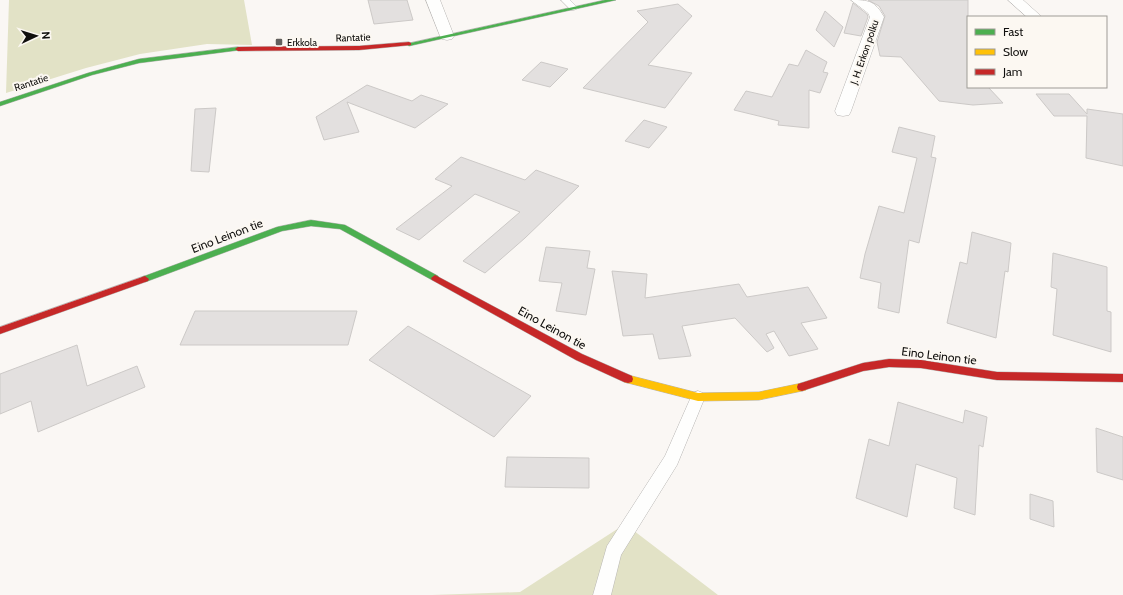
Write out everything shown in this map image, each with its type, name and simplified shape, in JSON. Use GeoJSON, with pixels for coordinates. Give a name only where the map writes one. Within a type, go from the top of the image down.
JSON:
{"type":"FeatureCollection","features":[{"type":"Feature","properties":{"kind":"street"},"geometry":{"type":"LineString","coordinates":[[433,0],[447,36]]}},
{"type":"Feature","properties":{"kind":"street","name":"Rantatie"},"geometry":{"type":"LineString","coordinates":[[0,104],[90,74],[139,61],[188,54],[241,49],[359,48],[414,44],[612,0]]}},
{"type":"Feature","properties":{"kind":"street","name":"J. H. Erkon polku"},"geometry":{"type":"LineString","coordinates":[[843,111],[877,17],[872,10],[858,0]]}},
{"type":"Feature","properties":{"kind":"street"},"geometry":{"type":"LineString","coordinates":[[1015,0],[1034,16]]}},
{"type":"Feature","properties":{"kind":"street","name":"Eino Leinon tie"},"geometry":{"type":"LineString","coordinates":[[0,331],[185,265],[280,229],[311,223],[342,227],[579,357],[627,379],[698,397],[759,396],[811,385],[863,367],[889,363],[921,364],[997,376],[1123,378]]}},
{"type":"Feature","properties":{"kind":"lane"},"geometry":{"type":"LineString","coordinates":[[565,0],[574,8]]}},
{"type":"Feature","properties":{"kind":"lane"},"geometry":{"type":"LineString","coordinates":[[602,595],[613,552],[671,460],[698,397]]}},
{"type":"Feature","properties":{"kind":"green space"},"geometry":{"type":"Polygon","coordinates":[[[9,0],[244,0],[252,45],[207,44],[140,54],[86,68],[6,93],[9,0]]]}},
{"type":"Feature","properties":{"kind":"green space"},"geometry":{"type":"Polygon","coordinates":[[[625,524],[718,595],[432,595],[520,592],[625,524]]]}},
{"type":"Feature","properties":{"kind":"building"},"geometry":{"type":"Polygon","coordinates":[[[368,0],[407,0],[413,20],[374,24],[368,0]]]}},
{"type":"Feature","properties":{"kind":"building"},"geometry":{"type":"Polygon","coordinates":[[[868,0],[968,0],[967,88],[989,88],[1003,103],[973,105],[939,101],[901,57],[880,56],[877,42],[885,16],[879,6],[868,0]]]}},
{"type":"Feature","properties":{"kind":"building"},"geometry":{"type":"Polygon","coordinates":[[[853,3],[867,14],[868,17],[861,36],[844,33],[853,3]]]}},
{"type":"Feature","properties":{"kind":"building"},"geometry":{"type":"Polygon","coordinates":[[[678,4],[692,16],[648,65],[692,73],[665,108],[583,88],[648,22],[637,11],[678,4]]]}},
{"type":"Feature","properties":{"kind":"building"},"geometry":{"type":"Polygon","coordinates":[[[825,11],[843,27],[834,47],[816,30],[825,11]]]}},
{"type":"Feature","properties":{"kind":"building"},"geometry":{"type":"Polygon","coordinates":[[[806,50],[827,62],[823,72],[828,73],[820,93],[809,90],[809,128],[778,125],[779,121],[734,110],[746,91],[772,97],[789,64],[798,66],[806,50]]]}},
{"type":"Feature","properties":{"kind":"building"},"geometry":{"type":"Polygon","coordinates":[[[541,62],[568,69],[550,87],[522,80],[541,62]]]}},
{"type":"Feature","properties":{"kind":"building"},"geometry":{"type":"Polygon","coordinates":[[[367,85],[412,101],[421,95],[448,104],[415,128],[347,102],[359,132],[324,140],[316,117],[367,85]]]}},
{"type":"Feature","properties":{"kind":"building"},"geometry":{"type":"Polygon","coordinates":[[[1036,94],[1069,94],[1087,114],[1087,109],[1123,114],[1123,166],[1086,158],[1087,116],[1054,116],[1036,94]]]}},
{"type":"Feature","properties":{"kind":"building"},"geometry":{"type":"Polygon","coordinates":[[[216,108],[209,172],[191,171],[195,109],[216,108]]]}},
{"type":"Feature","properties":{"kind":"building"},"geometry":{"type":"Polygon","coordinates":[[[644,120],[667,127],[649,148],[625,141],[644,120]]]}},
{"type":"Feature","properties":{"kind":"building"},"geometry":{"type":"Polygon","coordinates":[[[899,127],[935,136],[931,157],[936,158],[919,243],[909,240],[899,313],[878,308],[881,283],[860,278],[865,254],[879,206],[904,213],[917,158],[892,152],[899,127]]]}},
{"type":"Feature","properties":{"kind":"building"},"geometry":{"type":"Polygon","coordinates":[[[461,157],[525,180],[536,170],[579,186],[525,238],[485,273],[463,261],[520,212],[475,194],[419,240],[396,229],[452,186],[435,179],[461,157]]]}},
{"type":"Feature","properties":{"kind":"building"},"geometry":{"type":"Polygon","coordinates":[[[972,232],[1011,243],[1008,272],[1005,271],[996,338],[947,323],[960,262],[967,264],[972,232]]]}},
{"type":"Feature","properties":{"kind":"building"},"geometry":{"type":"Polygon","coordinates":[[[546,247],[590,251],[587,268],[595,269],[586,315],[556,311],[562,283],[539,281],[546,247]]]}},
{"type":"Feature","properties":{"kind":"building"},"geometry":{"type":"Polygon","coordinates":[[[1053,253],[1107,267],[1107,311],[1111,312],[1111,352],[1053,335],[1057,289],[1051,287],[1053,253]]]}},
{"type":"Feature","properties":{"kind":"building"},"geometry":{"type":"Polygon","coordinates":[[[612,271],[647,274],[645,298],[739,284],[747,297],[808,287],[827,318],[801,323],[818,349],[789,356],[774,331],[766,334],[774,348],[767,352],[735,318],[682,326],[691,356],[659,359],[653,334],[623,336],[612,271]]]}},
{"type":"Feature","properties":{"kind":"building"},"geometry":{"type":"Polygon","coordinates":[[[195,311],[357,311],[348,345],[180,345],[195,311]]]}},
{"type":"Feature","properties":{"kind":"building"},"geometry":{"type":"Polygon","coordinates":[[[408,326],[531,396],[494,437],[369,360],[408,326]]]}},
{"type":"Feature","properties":{"kind":"building"},"geometry":{"type":"Polygon","coordinates":[[[77,345],[87,386],[137,366],[145,387],[38,432],[31,401],[0,414],[0,374],[77,345]]]}},
{"type":"Feature","properties":{"kind":"building"},"geometry":{"type":"Polygon","coordinates":[[[898,402],[963,423],[965,410],[987,417],[983,447],[979,445],[975,515],[954,508],[957,478],[916,464],[907,517],[856,498],[869,439],[889,446],[898,402]]]}},
{"type":"Feature","properties":{"kind":"building"},"geometry":{"type":"Polygon","coordinates":[[[1096,428],[1123,437],[1123,480],[1097,472],[1096,428]]]}},
{"type":"Feature","properties":{"kind":"building"},"geometry":{"type":"Polygon","coordinates":[[[507,457],[589,458],[589,488],[505,487],[507,457]]]}},
{"type":"Feature","properties":{"kind":"building"},"geometry":{"type":"Polygon","coordinates":[[[1030,494],[1053,501],[1054,527],[1030,519],[1030,494]]]}},
{"type":"Feature","properties":{"kind":"traffic: fast"},"geometry":{"type":"LineString","coordinates":[[409,44],[613,0]]}},
{"type":"Feature","properties":{"kind":"traffic: fast"},"geometry":{"type":"LineString","coordinates":[[0,104],[90,74],[139,61],[238,49]]}},
{"type":"Feature","properties":{"kind":"traffic: fast"},"geometry":{"type":"LineString","coordinates":[[145,279],[280,229],[311,223],[342,227],[435,278]]}},
{"type":"Feature","properties":{"kind":"traffic: slow"},"geometry":{"type":"LineString","coordinates":[[628,379],[698,397],[759,396],[802,387]]}},
{"type":"Feature","properties":{"kind":"traffic: jam"},"geometry":{"type":"LineString","coordinates":[[238,49],[359,48],[409,44]]}},
{"type":"Feature","properties":{"kind":"traffic: jam"},"geometry":{"type":"LineString","coordinates":[[435,278],[579,357],[628,379]]}},
{"type":"Feature","properties":{"kind":"traffic: jam"},"geometry":{"type":"LineString","coordinates":[[0,331],[145,279]]}},
{"type":"Feature","properties":{"kind":"traffic: jam"},"geometry":{"type":"LineString","coordinates":[[802,387],[863,367],[889,363],[921,364],[997,376],[1123,378]]}},
{"type":"Feature","properties":{"kind":"place","name":"Erkkola"},"geometry":{"type":"Point","coordinates":[279,42]}}]}
